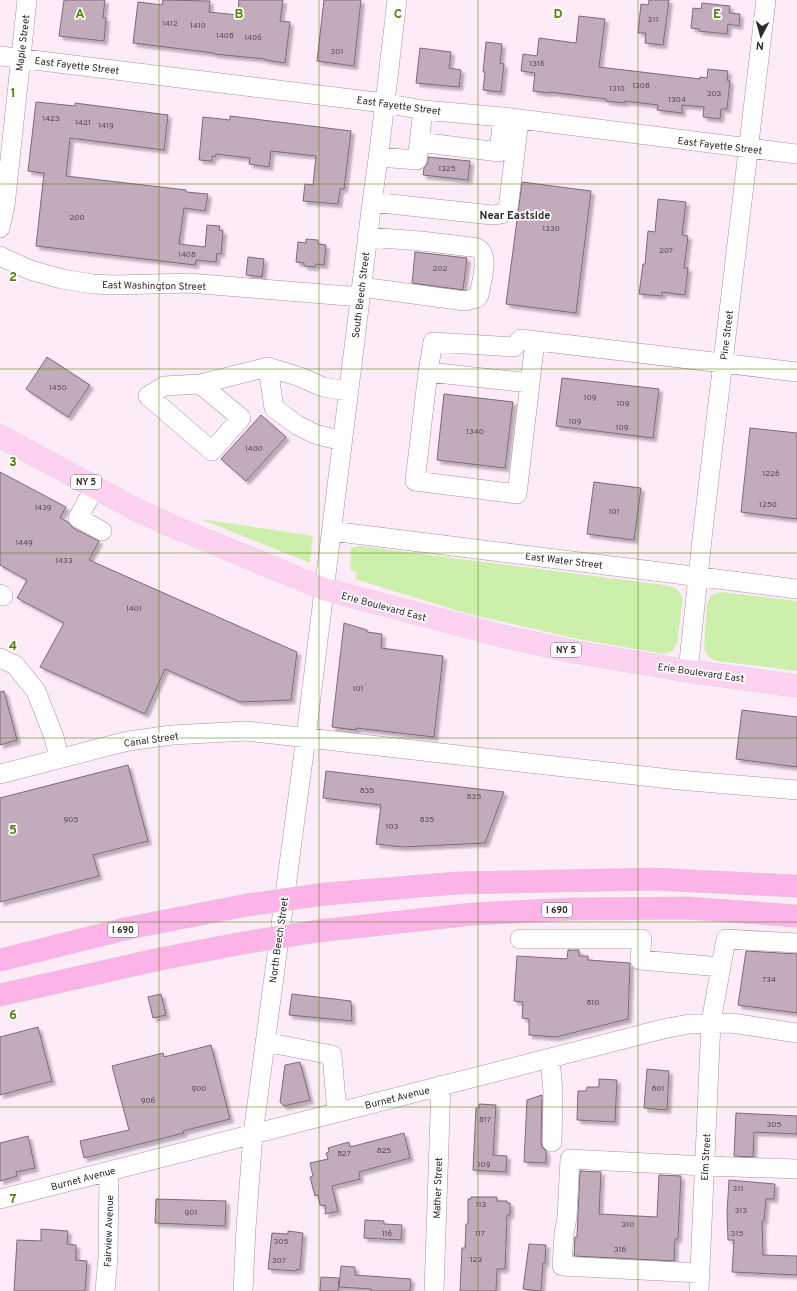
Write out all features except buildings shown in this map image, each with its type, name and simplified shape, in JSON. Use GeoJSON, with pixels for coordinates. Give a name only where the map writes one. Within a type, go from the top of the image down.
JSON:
{"type":"FeatureCollection","features":[{"type":"Feature","properties":{"kind":"highway","name":"I 690"},"geometry":{"type":"LineString","coordinates":[[0,960],[129,928],[247,905],[325,894],[457,883],[600,879],[652,879],[797,886]]}},
{"type":"Feature","properties":{"kind":"highway","name":"I 690"},"geometry":{"type":"LineString","coordinates":[[0,995],[160,959],[243,943],[318,931],[473,914],[571,909],[688,908],[797,916]]}},
{"type":"Feature","properties":{"kind":"main road","name":"Erie Boulevard East"},"geometry":{"type":"LineString","coordinates":[[0,436],[138,510],[172,526],[324,589],[502,636],[575,652],[688,671],[797,686]]}},
{"type":"Feature","properties":{"kind":"street","name":"Maple Street"},"geometry":{"type":"LineString","coordinates":[[0,228],[5,206],[27,0]]}},
{"type":"Feature","properties":{"kind":"street","name":"South Beech Street"},"geometry":{"type":"LineString","coordinates":[[324,589],[367,237],[379,157],[397,0]]}},
{"type":"Feature","properties":{"kind":"street","name":"Pine Street"},"geometry":{"type":"LineString","coordinates":[[688,671],[697,577],[766,0]]}},
{"type":"Feature","properties":{"kind":"street","name":"East Fayette Street"},"geometry":{"type":"LineString","coordinates":[[0,56],[384,103],[423,110],[511,119],[797,154]]}},
{"type":"Feature","properties":{"kind":"street"},"geometry":{"type":"LineString","coordinates":[[379,157],[417,160],[423,110]]}},
{"type":"Feature","properties":{"kind":"street"},"geometry":{"type":"LineString","coordinates":[[418,142],[499,152],[511,119]]}},
{"type":"Feature","properties":{"kind":"street"},"geometry":{"type":"LineString","coordinates":[[372,202],[492,215],[501,214],[508,209],[511,119]]}},
{"type":"Feature","properties":{"kind":"street","name":"East Washington Street"},"geometry":{"type":"LineString","coordinates":[[0,256],[30,270],[62,279],[93,284],[115,285],[188,283],[361,292],[471,301],[480,295],[485,261],[479,249],[421,241],[367,237]]}},
{"type":"Feature","properties":{"kind":"street"},"geometry":{"type":"LineString","coordinates":[[528,340],[530,383],[517,494],[415,481],[432,342],[514,347],[528,340],[797,372]]}},
{"type":"Feature","properties":{"kind":"street"},"geometry":{"type":"LineString","coordinates":[[200,384],[268,367],[300,377],[323,387],[348,391]]}},
{"type":"Feature","properties":{"kind":"street"},"geometry":{"type":"LineString","coordinates":[[268,367],[271,398],[274,408],[297,425],[315,434],[342,441]]}},
{"type":"Feature","properties":{"kind":"street"},"geometry":{"type":"LineString","coordinates":[[428,372],[530,383]]}},
{"type":"Feature","properties":{"kind":"street"},"geometry":{"type":"LineString","coordinates":[[95,487],[78,518],[102,531]]}},
{"type":"Feature","properties":{"kind":"street","name":"East Water Street"},"geometry":{"type":"LineString","coordinates":[[331,531],[797,589]]}},
{"type":"Feature","properties":{"kind":"street","name":"North Beech Street"},"geometry":{"type":"LineString","coordinates":[[243,1291],[253,1134],[306,737],[324,589]]}},
{"type":"Feature","properties":{"kind":"street"},"geometry":{"type":"LineString","coordinates":[[0,658],[15,665],[36,690],[54,738],[59,758]]}},
{"type":"Feature","properties":{"kind":"street","name":"Canal Street"},"geometry":{"type":"LineString","coordinates":[[0,774],[128,741],[172,734],[246,731],[678,780],[797,790]]}},
{"type":"Feature","properties":{"kind":"street"},"geometry":{"type":"LineString","coordinates":[[520,939],[642,939],[640,960],[721,967]]}},
{"type":"Feature","properties":{"kind":"street","name":"Elm Street"},"geometry":{"type":"LineString","coordinates":[[700,1282],[711,1022],[726,939],[797,943]]}},
{"type":"Feature","properties":{"kind":"street","name":"Burnet Avenue"},"geometry":{"type":"LineString","coordinates":[[0,1199],[663,1029],[711,1022],[732,1023],[797,1033]]}},
{"type":"Feature","properties":{"kind":"street"},"geometry":{"type":"LineString","coordinates":[[265,1042],[332,1054],[337,1112]]}},
{"type":"Feature","properties":{"kind":"street"},"geometry":{"type":"LineString","coordinates":[[550,1058],[553,1092],[552,1142]]}},
{"type":"Feature","properties":{"kind":"street","name":"Mather Street"},"geometry":{"type":"LineString","coordinates":[[434,1291],[441,1085]]}},
{"type":"Feature","properties":{"kind":"street"},"geometry":{"type":"LineString","coordinates":[[700,1282],[562,1266],[564,1234],[567,1217],[570,1159],[797,1169]]}},
{"type":"Feature","properties":{"kind":"street","name":"Fairview Avenue"},"geometry":{"type":"LineString","coordinates":[[106,1291],[109,1171]]}},
{"type":"Feature","properties":{"kind":"green space"},"geometry":{"type":"Polygon","coordinates":[[[201,519],[313,536],[310,563],[201,519]]]}},
{"type":"Feature","properties":{"kind":"green space"},"geometry":{"type":"Polygon","coordinates":[[[360,546],[671,586],[678,590],[683,598],[677,644],[672,651],[664,654],[578,639],[465,613],[355,579],[357,573],[350,569],[351,548],[360,546]]]}},
{"type":"Feature","properties":{"kind":"green space"},"geometry":{"type":"Polygon","coordinates":[[[721,592],[797,601],[797,671],[718,661],[709,657],[704,648],[707,603],[711,595],[721,592]]]}},
{"type":"Feature","properties":{"kind":"district","name":"Near Eastside"},"geometry":{"type":"Point","coordinates":[515,215]}}]}
